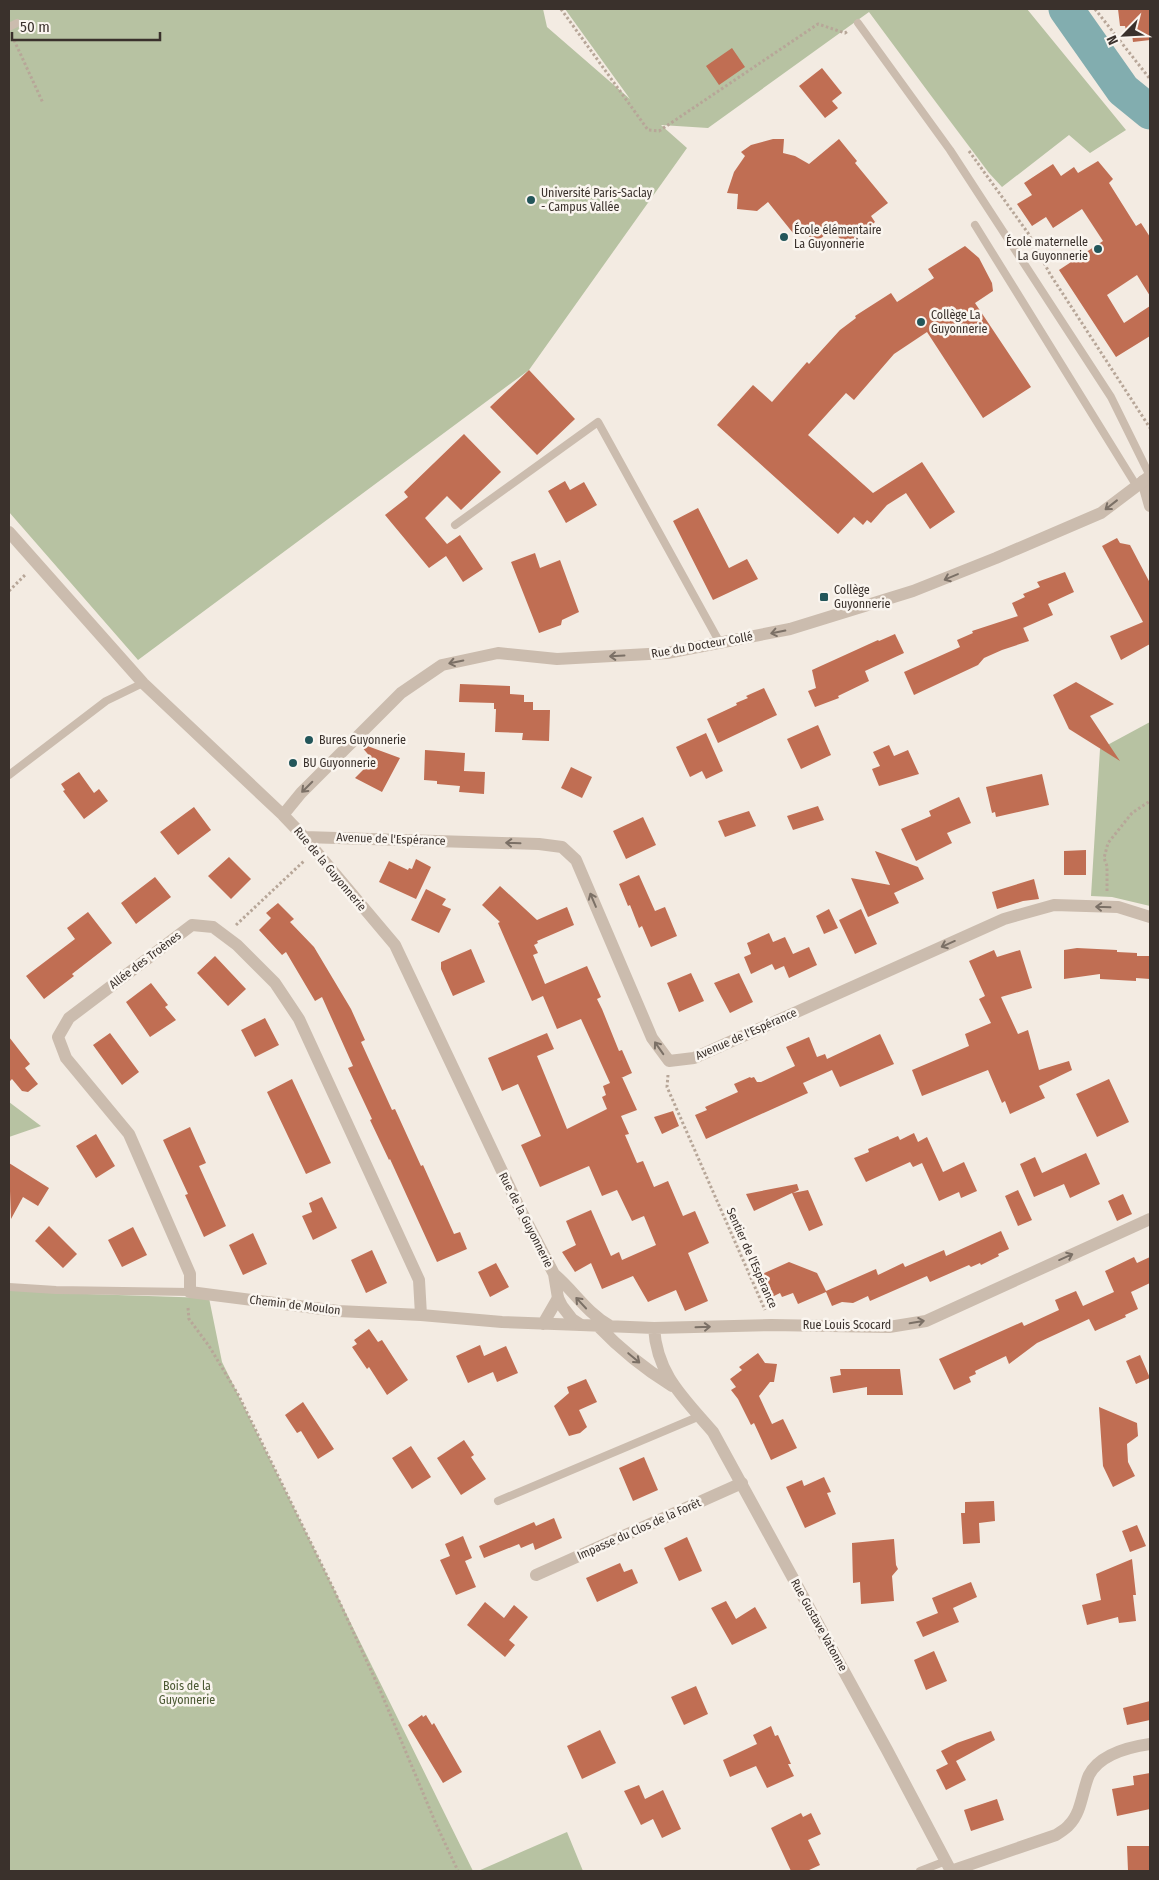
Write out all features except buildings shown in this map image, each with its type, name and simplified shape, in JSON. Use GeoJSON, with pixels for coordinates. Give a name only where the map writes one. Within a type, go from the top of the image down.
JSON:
{"type":"FeatureCollection","features":[{"type":"Feature","properties":{"kind":"street"},"geometry":{"type":"LineString","coordinates":[[1145,480],[1150,506]]}},
{"type":"Feature","properties":{"kind":"street","name":"Rue du Docteur Collé"},"geometry":{"type":"LineString","coordinates":[[283,815],[301,792],[402,693],[442,664],[498,653],[557,660],[667,653],[790,629],[940,582],[1101,512],[1145,480]]}},
{"type":"Feature","properties":{"kind":"street","name":"Rue de la Guyonnerie"},"geometry":{"type":"LineString","coordinates":[[9,532],[143,682],[304,837],[395,945],[518,1205],[554,1274],[558,1298],[568,1314],[581,1325]]}},
{"type":"Feature","properties":{"kind":"street","name":"Avenue de l'Espérance"},"geometry":{"type":"LineString","coordinates":[[304,837],[539,844],[562,847],[576,860],[652,1038],[669,1062],[694,1058],[1004,919],[1054,905],[1118,907],[1150,917]]}},
{"type":"Feature","properties":{"kind":"street","name":"Allée des Troènes"},"geometry":{"type":"LineString","coordinates":[[190,1292],[190,1274],[129,1134],[66,1058],[58,1037],[69,1018],[192,924],[213,927],[237,945],[274,983],[299,1019],[419,1280],[421,1315]]}},
{"type":"Feature","properties":{"kind":"street","name":"Rue Louis Scocard"},"geometry":{"type":"LineString","coordinates":[[581,1325],[654,1328],[771,1325],[889,1327],[926,1321],[1150,1219]]}},
{"type":"Feature","properties":{"kind":"street","name":"Rue de la Guyonnerie"},"geometry":{"type":"LineString","coordinates":[[554,1274],[567,1286],[584,1307],[612,1327]]}},
{"type":"Feature","properties":{"kind":"street","name":"Chemin de Moulon"},"geometry":{"type":"LineString","coordinates":[[190,1292],[338,1311],[581,1325]]}},
{"type":"Feature","properties":{"kind":"street"},"geometry":{"type":"LineString","coordinates":[[543,1324],[558,1298]]}},
{"type":"Feature","properties":{"kind":"street","name":"Rue Gustave Vatonne"},"geometry":{"type":"LineString","coordinates":[[598,1326],[651,1372],[674,1387]]}},
{"type":"Feature","properties":{"kind":"street","name":"Rue Gustave Vatonne"},"geometry":{"type":"LineString","coordinates":[[654,1328],[656,1349],[662,1367],[674,1387],[713,1432],[949,1868]]}},
{"type":"Feature","properties":{"kind":"street","name":"Impasse du Clos de la Forêt"},"geometry":{"type":"LineString","coordinates":[[536,1575],[742,1483]]}},
{"type":"Feature","properties":{"kind":"street"},"geometry":{"type":"LineString","coordinates":[[949,1868],[1056,1834],[1070,1825],[1078,1811],[1090,1775],[1098,1763],[1127,1749],[1150,1744]]}},
{"type":"Feature","properties":{"kind":"lane"},"geometry":{"type":"LineString","coordinates":[[858,22],[950,150],[1111,397],[1145,480]]}},
{"type":"Feature","properties":{"kind":"lane"},"geometry":{"type":"LineString","coordinates":[[10,30],[17,23]]}},
{"type":"Feature","properties":{"kind":"lane"},"geometry":{"type":"LineString","coordinates":[[975,226],[1145,480]]}},
{"type":"Feature","properties":{"kind":"lane"},"geometry":{"type":"LineString","coordinates":[[455,525],[598,422],[720,643]]}},
{"type":"Feature","properties":{"kind":"lane"},"geometry":{"type":"LineString","coordinates":[[9,775],[106,701],[143,682]]}},
{"type":"Feature","properties":{"kind":"lane","name":"Chemin de Moulon"},"geometry":{"type":"LineString","coordinates":[[9,1287],[56,1290],[190,1292]]}},
{"type":"Feature","properties":{"kind":"lane"},"geometry":{"type":"LineString","coordinates":[[498,1501],[700,1416]]}},
{"type":"Feature","properties":{"kind":"lane"},"geometry":{"type":"LineString","coordinates":[[920,1871],[949,1868]]}},
{"type":"Feature","properties":{"kind":"path"},"geometry":{"type":"LineString","coordinates":[[561,9],[648,130],[659,131],[818,24]]}},
{"type":"Feature","properties":{"kind":"path"},"geometry":{"type":"LineString","coordinates":[[1096,9],[1150,79]]}},
{"type":"Feature","properties":{"kind":"path"},"geometry":{"type":"LineString","coordinates":[[10,30],[43,102]]}},
{"type":"Feature","properties":{"kind":"path"},"geometry":{"type":"LineString","coordinates":[[9,591],[36,564]]}},
{"type":"Feature","properties":{"kind":"path"},"geometry":{"type":"LineString","coordinates":[[1106,907],[1108,866],[1104,858],[1108,843],[1132,813],[1150,801]]}},
{"type":"Feature","properties":{"kind":"path"},"geometry":{"type":"LineString","coordinates":[[224,936],[315,850]]}},
{"type":"Feature","properties":{"kind":"path","name":"Sentier de l'Espérance"},"geometry":{"type":"LineString","coordinates":[[669,1062],[667,1087],[771,1325]]}},
{"type":"Feature","properties":{"kind":"path"},"geometry":{"type":"LineString","coordinates":[[190,1292],[188,1302],[189,1319],[239,1396],[334,1590],[380,1690],[436,1824],[458,1871]]}},
{"type":"Feature","properties":{"kind":"green space"},"geometry":{"type":"Polygon","coordinates":[[[9,9],[543,9],[547,27],[630,99],[565,9],[1027,9],[1126,130],[1090,153],[1069,135],[1002,187],[989,173],[869,12],[708,128],[661,125],[687,148],[529,370],[138,660],[9,512],[9,9]]]}},
{"type":"Feature","properties":{"kind":"green space"},"geometry":{"type":"Polygon","coordinates":[[[1150,722],[1150,906],[1112,897],[1091,896],[1100,749],[1150,722]]]}},
{"type":"Feature","properties":{"kind":"green space"},"geometry":{"type":"Polygon","coordinates":[[[9,1102],[41,1126],[9,1137],[9,1102]]]}},
{"type":"Feature","properties":{"kind":"green space","name":"Bois de la Guyonnerie"},"geometry":{"type":"Polygon","coordinates":[[[9,1288],[57,1293],[209,1298],[222,1362],[473,1871],[9,1871],[9,1288]]]}},
{"type":"Feature","properties":{"kind":"green space"},"geometry":{"type":"Polygon","coordinates":[[[567,1832],[583,1871],[478,1871],[567,1832]]]}},
{"type":"Feature","properties":{"kind":"waterway"},"geometry":{"type":"LineString","coordinates":[[1066,9],[1123,90],[1150,112]]}},
{"type":"Feature","properties":{"kind":"place","name":"Université Paris-Saclay - Campus Vallée"},"geometry":{"type":"Point","coordinates":[531,200]}},
{"type":"Feature","properties":{"kind":"place","name":"École élémentaire La Guyonnerie"},"geometry":{"type":"Point","coordinates":[784,237]}},
{"type":"Feature","properties":{"kind":"place","name":"École maternelle La Guyonnerie"},"geometry":{"type":"Point","coordinates":[1098,249]}},
{"type":"Feature","properties":{"kind":"place","name":"Collège La Guyonnerie"},"geometry":{"type":"Point","coordinates":[921,322]}},
{"type":"Feature","properties":{"kind":"place","name":"Collège Guyonnerie"},"geometry":{"type":"Point","coordinates":[824,597]}},
{"type":"Feature","properties":{"kind":"place","name":"Bures Guyonnerie"},"geometry":{"type":"Point","coordinates":[309,740]}},
{"type":"Feature","properties":{"kind":"place","name":"BU Guyonnerie"},"geometry":{"type":"Point","coordinates":[293,763]}}]}
